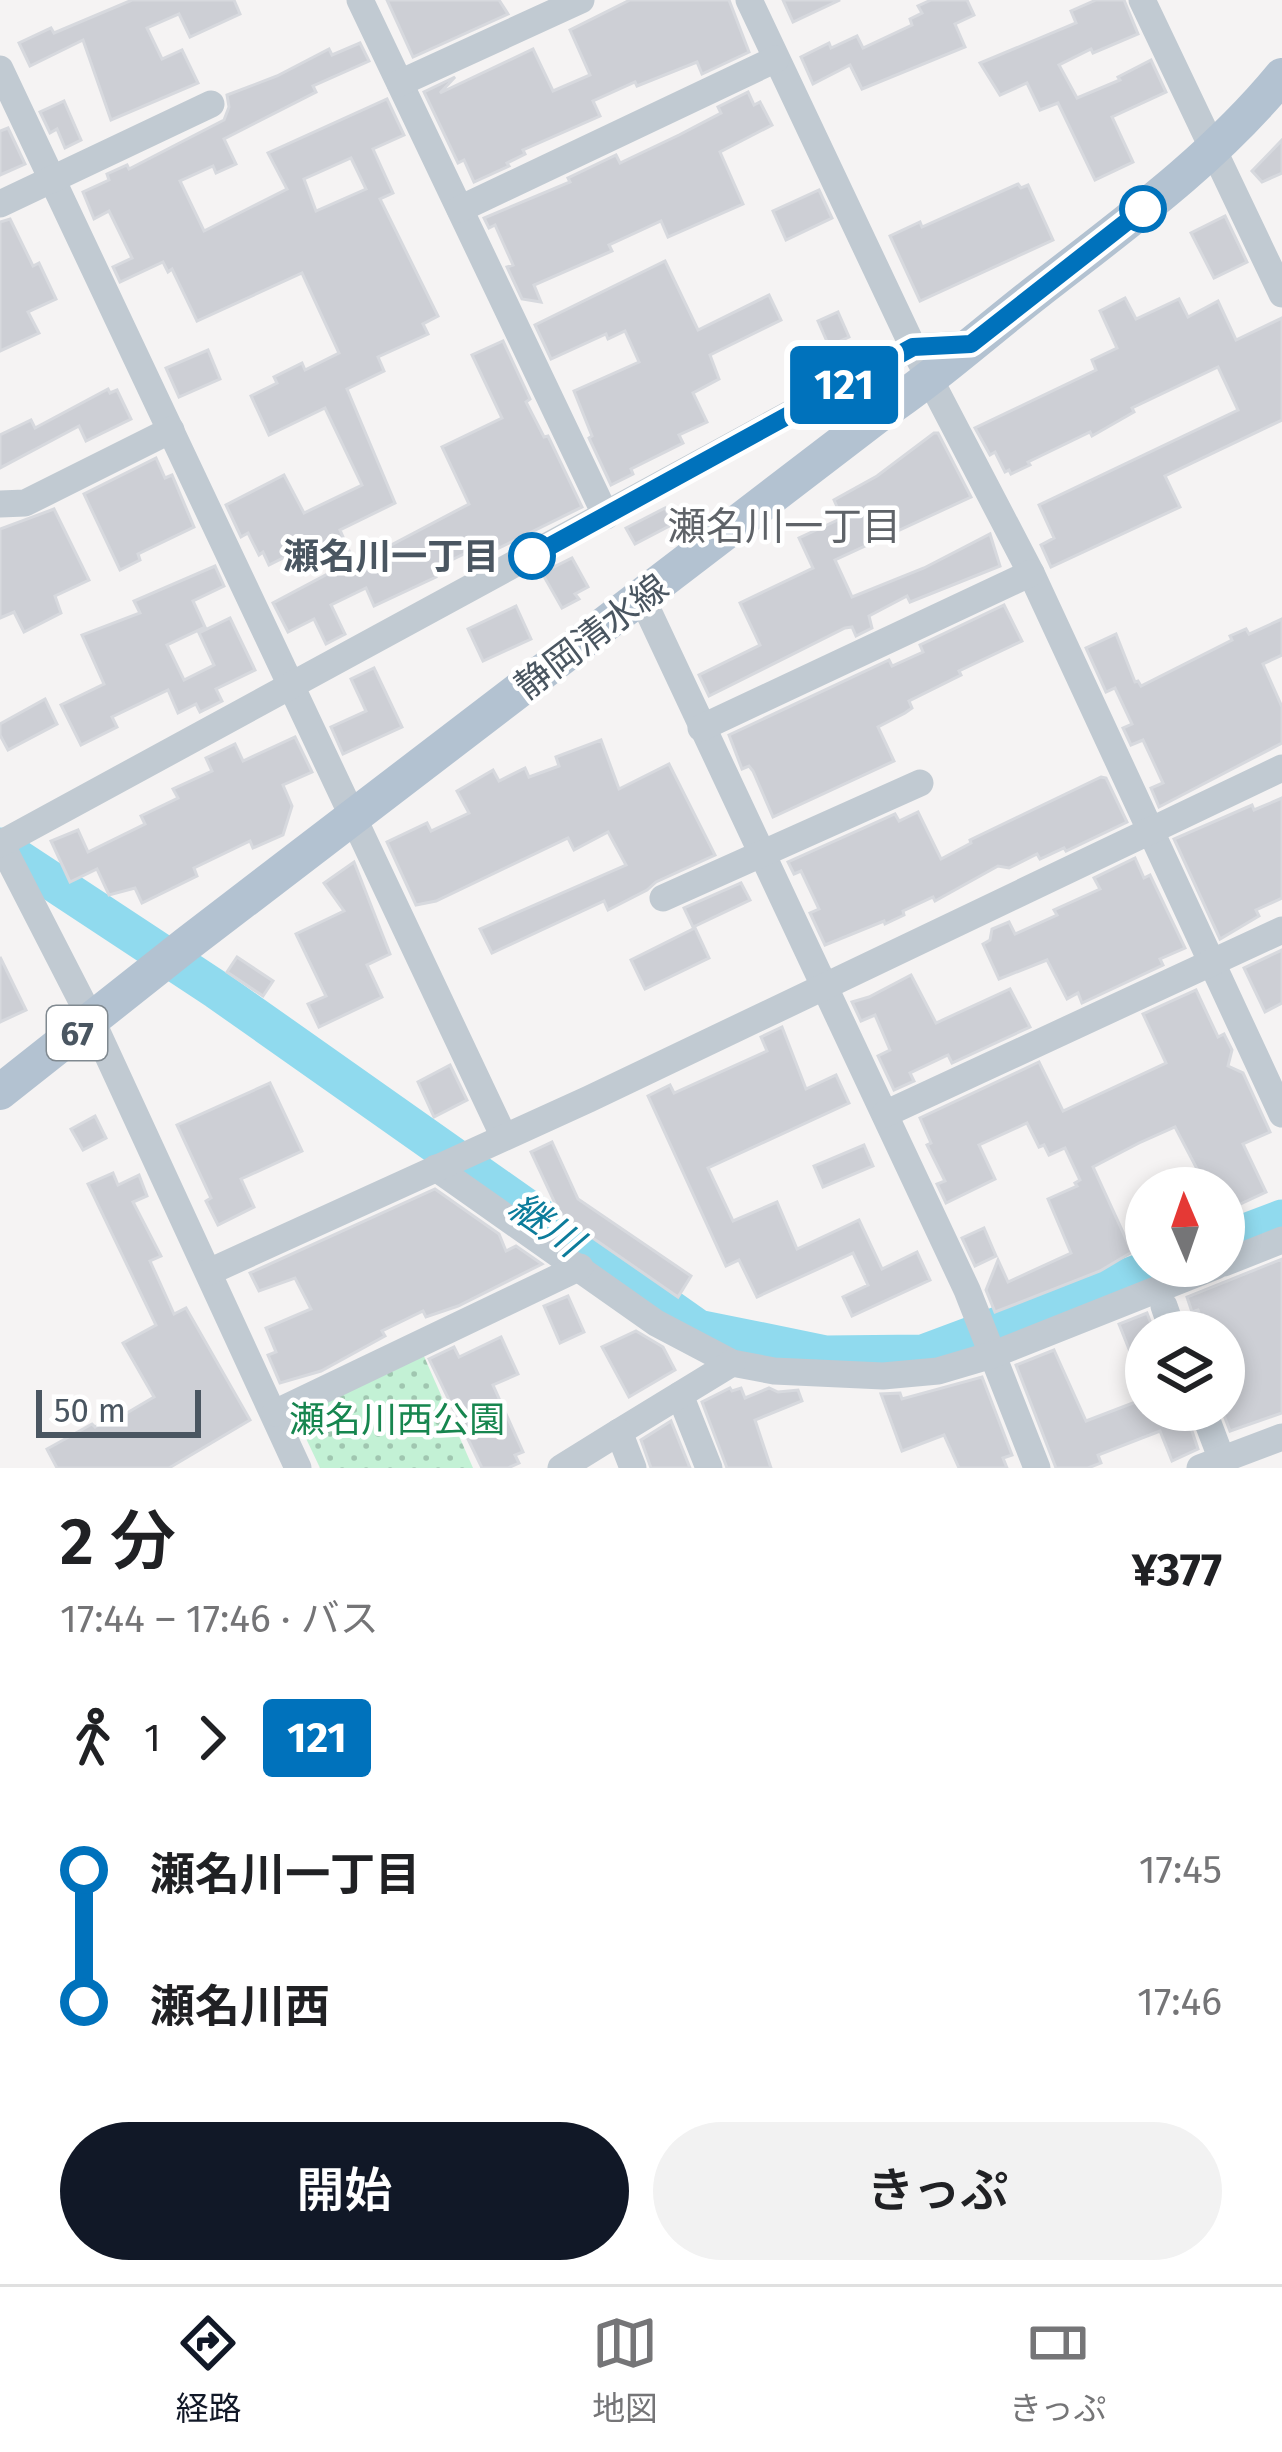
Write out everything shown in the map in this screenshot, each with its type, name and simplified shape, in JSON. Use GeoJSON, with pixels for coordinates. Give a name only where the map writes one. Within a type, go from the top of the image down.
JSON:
{"type":"FeatureCollection","features":[{"type":"Feature","properties":{"kind":"main road","name":"静岡清水線"},"geometry":{"type":"LineString","coordinates":[[0,1092],[877,416],[932,380],[1214,150],[1282,76]]}},
{"type":"Feature","properties":{"kind":"street"},"geometry":{"type":"LineString","coordinates":[[360,0],[606,516]]}},
{"type":"Feature","properties":{"kind":"street"},"geometry":{"type":"LineString","coordinates":[[400,83],[581,0]]}},
{"type":"Feature","properties":{"kind":"street"},"geometry":{"type":"LineString","coordinates":[[749,0],[913,347],[1030,572],[1282,1114]]}},
{"type":"Feature","properties":{"kind":"street"},"geometry":{"type":"LineString","coordinates":[[1142,0],[1282,294]]}},
{"type":"Feature","properties":{"kind":"street"},"geometry":{"type":"LineString","coordinates":[[460,209],[776,58]]}},
{"type":"Feature","properties":{"kind":"street"},"geometry":{"type":"LineString","coordinates":[[0,69],[504,1137]]}},
{"type":"Feature","properties":{"kind":"street"},"geometry":{"type":"LineString","coordinates":[[0,204],[211,104]]}},
{"type":"Feature","properties":{"kind":"street"},"geometry":{"type":"LineString","coordinates":[[298,1468],[92,1022],[0,843],[913,347],[971,344]]}},
{"type":"Feature","properties":{"kind":"street"},"geometry":{"type":"LineString","coordinates":[[0,504],[25,503],[171,430]]}},
{"type":"Feature","properties":{"kind":"street"},"geometry":{"type":"LineString","coordinates":[[700,728],[1030,572]]}},
{"type":"Feature","properties":{"kind":"street"},"geometry":{"type":"LineString","coordinates":[[642,598],[979,1320],[1037,1468]]}},
{"type":"Feature","properties":{"kind":"street"},"geometry":{"type":"LineString","coordinates":[[209,1272],[1282,768]]}},
{"type":"Feature","properties":{"kind":"street"},"geometry":{"type":"LineString","coordinates":[[663,898],[920,783]]}},
{"type":"Feature","properties":{"kind":"street"},"geometry":{"type":"LineString","coordinates":[[885,1114],[1282,930]]}},
{"type":"Feature","properties":{"kind":"street"},"geometry":{"type":"LineString","coordinates":[[436,1168],[656,1323],[732,1363],[775,1372],[883,1376],[938,1370],[992,1355],[1162,1287]]}},
{"type":"Feature","properties":{"kind":"street"},"geometry":{"type":"LineString","coordinates":[[1245,1254],[1282,1240]]}},
{"type":"Feature","properties":{"kind":"street"},"geometry":{"type":"LineString","coordinates":[[275,1413],[580,1267]]}},
{"type":"Feature","properties":{"kind":"street"},"geometry":{"type":"LineString","coordinates":[[561,1468],[732,1363]]}},
{"type":"Feature","properties":{"kind":"street"},"geometry":{"type":"LineString","coordinates":[[680,1395],[709,1468]]}},
{"type":"Feature","properties":{"kind":"street"},"geometry":{"type":"LineString","coordinates":[[1206,1431],[1211,1464],[1282,1437]]}},
{"type":"Feature","properties":{"kind":"street"},"geometry":{"type":"LineString","coordinates":[[619,1432],[633,1468]]}},
{"type":"Feature","properties":{"kind":"green space","name":"瀬名川西公園"},"geometry":{"type":"Polygon","coordinates":[[[423,1354],[473,1468],[320,1468],[294,1413],[423,1354]]]}},
{"type":"Feature","properties":{"kind":"building"},"geometry":{"type":"Polygon","coordinates":[[[132,0],[234,0],[240,14],[190,37],[179,14],[147,28],[162,59],[182,50],[198,83],[111,120],[83,40],[30,66],[19,43],[132,0]]]}},
{"type":"Feature","properties":{"kind":"building"},"geometry":{"type":"Polygon","coordinates":[[[387,0],[499,0],[508,14],[413,57],[387,0]]]}},
{"type":"Feature","properties":{"kind":"building"},"geometry":{"type":"Polygon","coordinates":[[[630,0],[729,0],[749,52],[702,74],[697,62],[593,101],[600,116],[523,150],[525,154],[509,166],[474,182],[464,160],[458,163],[424,92],[455,77],[440,93],[533,49],[553,91],[590,75],[570,30],[630,0]]]}},
{"type":"Feature","properties":{"kind":"building"},"geometry":{"type":"Polygon","coordinates":[[[783,0],[840,0],[793,22],[783,0]]]}},
{"type":"Feature","properties":{"kind":"building"},"geometry":{"type":"Polygon","coordinates":[[[931,0],[967,0],[974,15],[955,24],[965,47],[862,89],[850,65],[813,84],[801,57],[857,36],[863,48],[912,25],[910,19],[922,13],[918,6],[931,0]]]}},
{"type":"Feature","properties":{"kind":"building"},"geometry":{"type":"Polygon","coordinates":[[[1096,0],[1124,0],[1138,34],[1059,65],[1077,98],[1120,80],[1118,77],[1151,60],[1166,92],[1112,117],[1133,162],[1095,180],[1058,103],[1040,110],[1027,83],[1000,95],[980,63],[1076,23],[1071,11],[1096,0]]]}},
{"type":"Feature","properties":{"kind":"building"},"geometry":{"type":"Polygon","coordinates":[[[360,43],[369,61],[313,86],[316,92],[224,139],[236,164],[216,173],[213,166],[180,181],[204,231],[287,189],[268,153],[387,99],[404,135],[373,149],[393,193],[380,199],[438,316],[423,324],[428,334],[378,357],[384,371],[347,389],[395,503],[340,530],[355,564],[469,504],[442,447],[502,418],[472,355],[503,341],[530,399],[526,402],[582,507],[499,548],[495,539],[433,569],[436,577],[374,606],[366,588],[331,605],[345,634],[326,644],[314,619],[288,632],[273,603],[333,571],[319,540],[269,565],[248,533],[241,537],[226,505],[284,475],[304,513],[362,485],[325,408],[269,435],[251,396],[302,363],[305,370],[339,353],[302,273],[197,321],[172,269],[168,272],[163,262],[120,282],[113,267],[132,258],[109,211],[94,219],[83,192],[109,180],[107,174],[127,165],[129,169],[224,120],[227,95],[329,49],[332,55],[360,43]],[[351,158],[304,179],[316,211],[366,189],[351,158]]]}},
{"type":"Feature","properties":{"kind":"building"},"geometry":{"type":"Polygon","coordinates":[[[748,92],[754,105],[760,102],[772,125],[720,152],[743,204],[668,237],[661,221],[609,245],[612,251],[534,285],[541,302],[522,299],[495,225],[489,228],[484,218],[570,182],[568,178],[616,155],[620,163],[679,135],[748,92]]]}},
{"type":"Feature","properties":{"kind":"building"},"geometry":{"type":"Polygon","coordinates":[[[64,101],[81,140],[65,148],[57,129],[50,133],[40,112],[64,101]]]}},
{"type":"Feature","properties":{"kind":"building"},"geometry":{"type":"Polygon","coordinates":[[[8,128],[25,164],[0,175],[0,131],[8,128]]]}},
{"type":"Feature","properties":{"kind":"building"},"geometry":{"type":"Polygon","coordinates":[[[1282,140],[1282,173],[1262,182],[1252,171],[1282,140]]]}},
{"type":"Feature","properties":{"kind":"building"},"geometry":{"type":"Polygon","coordinates":[[[1018,184],[1021,188],[1028,185],[1053,240],[920,301],[890,236],[920,222],[922,227],[1018,184]]]}},
{"type":"Feature","properties":{"kind":"building"},"geometry":{"type":"Polygon","coordinates":[[[819,190],[832,218],[786,240],[773,211],[819,190]]]}},
{"type":"Feature","properties":{"kind":"building"},"geometry":{"type":"Polygon","coordinates":[[[1225,216],[1247,262],[1214,278],[1191,233],[1225,216]]]}},
{"type":"Feature","properties":{"kind":"building"},"geometry":{"type":"Polygon","coordinates":[[[10,219],[56,299],[28,312],[39,333],[0,351],[0,222],[10,219]]]}},
{"type":"Feature","properties":{"kind":"building"},"geometry":{"type":"Polygon","coordinates":[[[665,261],[698,330],[769,295],[781,320],[710,355],[719,379],[693,393],[707,422],[679,435],[683,443],[631,469],[633,474],[611,485],[574,391],[639,362],[625,331],[608,339],[606,334],[551,359],[535,325],[665,261]]]}},
{"type":"Feature","properties":{"kind":"building"},"geometry":{"type":"Polygon","coordinates":[[[1125,298],[1136,319],[1179,299],[1188,317],[1218,301],[1236,340],[1282,318],[1282,420],[1165,476],[1180,507],[1051,567],[1041,545],[1054,538],[1039,505],[1238,410],[1218,367],[1132,408],[1134,412],[1092,436],[1090,432],[1011,474],[1005,472],[975,428],[1096,370],[1092,360],[1117,348],[1100,311],[1125,298]]]}},
{"type":"Feature","properties":{"kind":"building"},"geometry":{"type":"Polygon","coordinates":[[[838,312],[849,337],[829,346],[818,321],[838,312]]]}},
{"type":"Feature","properties":{"kind":"building"},"geometry":{"type":"Polygon","coordinates":[[[208,350],[220,379],[179,397],[166,368],[208,350]]]}},
{"type":"Feature","properties":{"kind":"building"},"geometry":{"type":"Polygon","coordinates":[[[108,389],[110,393],[117,390],[131,419],[86,441],[79,426],[0,468],[0,435],[31,420],[35,428],[108,389]]]}},
{"type":"Feature","properties":{"kind":"building"},"geometry":{"type":"Polygon","coordinates":[[[934,433],[971,497],[835,560],[852,597],[990,534],[1000,566],[910,602],[907,596],[869,616],[872,628],[856,636],[852,627],[845,628],[709,696],[699,675],[760,645],[740,603],[813,568],[799,538],[842,518],[834,500],[877,476],[934,433]]]}},
{"type":"Feature","properties":{"kind":"building"},"geometry":{"type":"Polygon","coordinates":[[[156,458],[165,478],[172,475],[194,527],[138,554],[140,560],[120,570],[84,494],[156,458]]]}},
{"type":"Feature","properties":{"kind":"building"},"geometry":{"type":"Polygon","coordinates":[[[665,508],[673,524],[635,544],[626,528],[665,508]]]}},
{"type":"Feature","properties":{"kind":"building"},"geometry":{"type":"Polygon","coordinates":[[[54,509],[89,580],[55,596],[61,613],[24,632],[14,612],[0,618],[0,529],[54,509]]]}},
{"type":"Feature","properties":{"kind":"building"},"geometry":{"type":"Polygon","coordinates":[[[572,558],[588,587],[575,594],[579,599],[562,608],[542,573],[572,558]]]}},
{"type":"Feature","properties":{"kind":"building"},"geometry":{"type":"Polygon","coordinates":[[[215,566],[224,586],[193,601],[205,627],[167,645],[184,680],[214,665],[199,633],[230,618],[255,670],[216,689],[222,701],[200,712],[196,704],[178,713],[168,690],[112,717],[117,727],[81,745],[61,705],[104,684],[82,635],[140,613],[134,601],[215,566]]]}},
{"type":"Feature","properties":{"kind":"building"},"geometry":{"type":"Polygon","coordinates":[[[1004,605],[1022,641],[959,671],[961,675],[909,701],[912,708],[878,727],[894,761],[773,817],[753,771],[749,766],[742,769],[729,735],[889,660],[892,666],[923,652],[920,645],[1004,605]]]}},
{"type":"Feature","properties":{"kind":"building"},"geometry":{"type":"Polygon","coordinates":[[[516,606],[531,639],[483,661],[468,629],[516,606]]]}},
{"type":"Feature","properties":{"kind":"building"},"geometry":{"type":"Polygon","coordinates":[[[1282,619],[1282,655],[1263,664],[1282,707],[1282,743],[1159,807],[1151,788],[1163,783],[1143,740],[1131,745],[1123,728],[1132,724],[1115,688],[1106,692],[1086,648],[1116,634],[1135,682],[1141,686],[1232,640],[1230,636],[1246,629],[1249,634],[1282,619]]]}},
{"type":"Feature","properties":{"kind":"building"},"geometry":{"type":"Polygon","coordinates":[[[374,668],[402,727],[343,754],[331,727],[366,711],[351,679],[374,668]]]}},
{"type":"Feature","properties":{"kind":"building"},"geometry":{"type":"Polygon","coordinates":[[[45,699],[57,724],[8,750],[0,724],[45,699]]]}},
{"type":"Feature","properties":{"kind":"building"},"geometry":{"type":"Polygon","coordinates":[[[295,737],[312,772],[283,785],[292,806],[283,835],[253,848],[250,841],[194,868],[197,876],[142,903],[135,888],[109,895],[97,869],[70,882],[51,841],[78,830],[88,852],[145,824],[141,816],[178,798],[173,789],[212,771],[206,758],[235,744],[243,761],[295,737]]]}},
{"type":"Feature","properties":{"kind":"building"},"geometry":{"type":"Polygon","coordinates":[[[601,740],[619,789],[669,764],[715,855],[608,910],[604,901],[492,953],[480,929],[626,865],[608,832],[574,850],[568,838],[436,901],[416,905],[387,842],[427,823],[431,831],[469,813],[457,791],[493,770],[499,781],[525,768],[529,777],[559,766],[556,757],[601,740]]]}},
{"type":"Feature","properties":{"kind":"building"},"geometry":{"type":"Polygon","coordinates":[[[1106,778],[1127,822],[1066,851],[1040,859],[1037,854],[1009,868],[998,866],[885,924],[825,945],[810,913],[819,909],[801,871],[794,874],[788,862],[895,814],[899,821],[918,812],[941,859],[970,840],[1106,778]]]}},
{"type":"Feature","properties":{"kind":"building"},"geometry":{"type":"Polygon","coordinates":[[[1282,798],[1282,898],[1256,910],[1259,916],[1220,939],[1174,839],[1252,805],[1254,810],[1282,798]]]}},
{"type":"Feature","properties":{"kind":"building"},"geometry":{"type":"Polygon","coordinates":[[[1135,858],[1144,878],[1150,875],[1185,948],[1160,959],[1163,965],[1082,1003],[1078,993],[1067,999],[1047,960],[999,979],[983,944],[990,940],[992,929],[1009,922],[1015,934],[1057,915],[1054,910],[1100,889],[1094,878],[1135,858]]]}},
{"type":"Feature","properties":{"kind":"building"},"geometry":{"type":"Polygon","coordinates":[[[354,862],[390,954],[367,965],[382,997],[319,1027],[308,1004],[326,996],[296,934],[344,911],[324,883],[354,862]]]}},
{"type":"Feature","properties":{"kind":"building"},"geometry":{"type":"Polygon","coordinates":[[[741,883],[750,900],[693,927],[684,908],[741,883]]]}},
{"type":"Feature","properties":{"kind":"building"},"geometry":{"type":"Polygon","coordinates":[[[695,928],[709,958],[645,989],[631,960],[695,928]]]}},
{"type":"Feature","properties":{"kind":"building"},"geometry":{"type":"Polygon","coordinates":[[[1282,950],[1282,1003],[1265,1012],[1244,968],[1282,950]]]}},
{"type":"Feature","properties":{"kind":"building"},"geometry":{"type":"Polygon","coordinates":[[[0,957],[26,1010],[0,1022],[0,957]]]}},
{"type":"Feature","properties":{"kind":"building"},"geometry":{"type":"Polygon","coordinates":[[[237,957],[273,981],[263,996],[227,972],[237,957]]]}},
{"type":"Feature","properties":{"kind":"building"},"geometry":{"type":"Polygon","coordinates":[[[911,975],[936,1023],[1010,989],[1030,1027],[952,1063],[948,1055],[910,1073],[914,1081],[894,1090],[878,1056],[890,1050],[875,1015],[861,1021],[852,1002],[911,975]]]}},
{"type":"Feature","properties":{"kind":"building"},"geometry":{"type":"Polygon","coordinates":[[[1196,990],[1218,1037],[1224,1034],[1232,1050],[1228,1066],[1243,1073],[1270,1132],[1243,1144],[1266,1192],[1245,1202],[1245,1167],[1196,1167],[1175,1127],[1093,1167],[1125,1237],[1125,1256],[1100,1271],[995,1312],[986,1290],[998,1260],[1008,1282],[1071,1253],[1048,1199],[1077,1186],[1080,1180],[1065,1148],[1049,1155],[1044,1145],[1039,1147],[1027,1123],[979,1145],[995,1179],[946,1203],[937,1184],[945,1181],[920,1118],[1039,1062],[1063,1111],[1166,1063],[1143,1014],[1196,990]]]}},
{"type":"Feature","properties":{"kind":"building"},"geometry":{"type":"Polygon","coordinates":[[[782,1027],[806,1089],[836,1075],[849,1103],[708,1168],[733,1221],[777,1202],[797,1249],[859,1220],[882,1269],[917,1252],[930,1280],[852,1316],[843,1297],[868,1285],[853,1253],[757,1297],[739,1260],[726,1266],[648,1096],[670,1085],[674,1093],[767,1051],[761,1037],[782,1027]]]}},
{"type":"Feature","properties":{"kind":"building"},"geometry":{"type":"Polygon","coordinates":[[[450,1065],[467,1100],[434,1117],[418,1082],[450,1065]]]}},
{"type":"Feature","properties":{"kind":"building"},"geometry":{"type":"Polygon","coordinates":[[[270,1083],[302,1151],[241,1179],[254,1207],[218,1225],[206,1201],[211,1198],[177,1125],[270,1083]]]}},
{"type":"Feature","properties":{"kind":"building"},"geometry":{"type":"Polygon","coordinates":[[[95,1116],[106,1138],[83,1150],[71,1129],[95,1116]]]}},
{"type":"Feature","properties":{"kind":"building"},"geometry":{"type":"Polygon","coordinates":[[[552,1142],[578,1199],[691,1276],[678,1297],[561,1216],[531,1152],[552,1142]]]}},
{"type":"Feature","properties":{"kind":"building"},"geometry":{"type":"Polygon","coordinates":[[[864,1145],[873,1166],[823,1187],[814,1166],[864,1145]]]}},
{"type":"Feature","properties":{"kind":"building"},"geometry":{"type":"Polygon","coordinates":[[[113,1173],[118,1185],[139,1175],[147,1196],[133,1202],[161,1256],[150,1261],[174,1314],[186,1308],[250,1420],[169,1468],[57,1468],[47,1449],[92,1424],[95,1427],[108,1419],[110,1423],[154,1397],[123,1343],[156,1325],[88,1184],[113,1173]]]}},
{"type":"Feature","properties":{"kind":"building"},"geometry":{"type":"Polygon","coordinates":[[[435,1189],[499,1234],[506,1251],[516,1246],[542,1264],[458,1306],[426,1317],[423,1311],[321,1371],[280,1383],[268,1355],[276,1352],[266,1328],[311,1309],[295,1278],[259,1291],[250,1273],[435,1189]]]}},
{"type":"Feature","properties":{"kind":"building"},"geometry":{"type":"Polygon","coordinates":[[[984,1228],[996,1256],[975,1266],[962,1238],[984,1228]]]}},
{"type":"Feature","properties":{"kind":"building"},"geometry":{"type":"Polygon","coordinates":[[[1282,1259],[1282,1413],[1245,1426],[1245,1311],[1192,1311],[1187,1297],[1212,1287],[1245,1287],[1245,1274],[1282,1259]]]}},
{"type":"Feature","properties":{"kind":"building"},"geometry":{"type":"Polygon","coordinates":[[[568,1296],[584,1332],[560,1343],[544,1306],[568,1296]]]}},
{"type":"Feature","properties":{"kind":"building"},"geometry":{"type":"Polygon","coordinates":[[[636,1331],[663,1347],[675,1370],[629,1397],[602,1347],[636,1331]]]}},
{"type":"Feature","properties":{"kind":"building"},"geometry":{"type":"Polygon","coordinates":[[[501,1337],[518,1374],[493,1385],[523,1452],[515,1455],[519,1463],[508,1468],[482,1468],[429,1359],[454,1347],[459,1357],[501,1337]]]}},
{"type":"Feature","properties":{"kind":"building"},"geometry":{"type":"Polygon","coordinates":[[[1054,1350],[1086,1421],[1125,1406],[1125,1431],[1160,1431],[1098,1455],[1101,1463],[1088,1468],[1056,1468],[1016,1365],[1054,1350]]]}},
{"type":"Feature","properties":{"kind":"building"},"geometry":{"type":"Polygon","coordinates":[[[982,1377],[1012,1455],[1003,1458],[1007,1468],[959,1468],[944,1435],[902,1451],[881,1394],[900,1393],[902,1399],[982,1377]]]}},
{"type":"Feature","properties":{"kind":"building"},"geometry":{"type":"Polygon","coordinates":[[[730,1388],[741,1388],[745,1398],[769,1388],[798,1390],[802,1401],[755,1420],[771,1468],[727,1468],[702,1402],[730,1388]]]}},
{"type":"Feature","properties":{"kind":"building"},"geometry":{"type":"Polygon","coordinates":[[[671,1421],[690,1468],[651,1468],[641,1440],[671,1421]]]}},
{"type":"Feature","properties":{"kind":"building"},"geometry":{"type":"Polygon","coordinates":[[[1160,1431],[1192,1431],[1198,1449],[1172,1461],[1160,1431]]]}},
{"type":"Feature","properties":{"kind":"waterway","name":"継川"},"geometry":{"type":"LineString","coordinates":[[0,847],[217,990],[698,1329],[826,1355],[923,1354],[1125,1279]]}},
{"type":"Feature","properties":{"kind":"waterway","name":"継川"},"geometry":{"type":"LineString","coordinates":[[1245,1233],[1282,1219]]}},
{"type":"Feature","properties":{"kind":"bus line","name":"121"},"geometry":{"type":"LineString","coordinates":[[532,556],[913,347],[971,344],[1143,209]]}},
{"type":"Feature","properties":{"kind":"place","name":"瀬名川一丁目"},"geometry":{"type":"Point","coordinates":[532,556]}},
{"type":"Feature","properties":{"kind":"district","name":"瀬名川一丁目"},"geometry":{"type":"Point","coordinates":[784,526]}}]}
